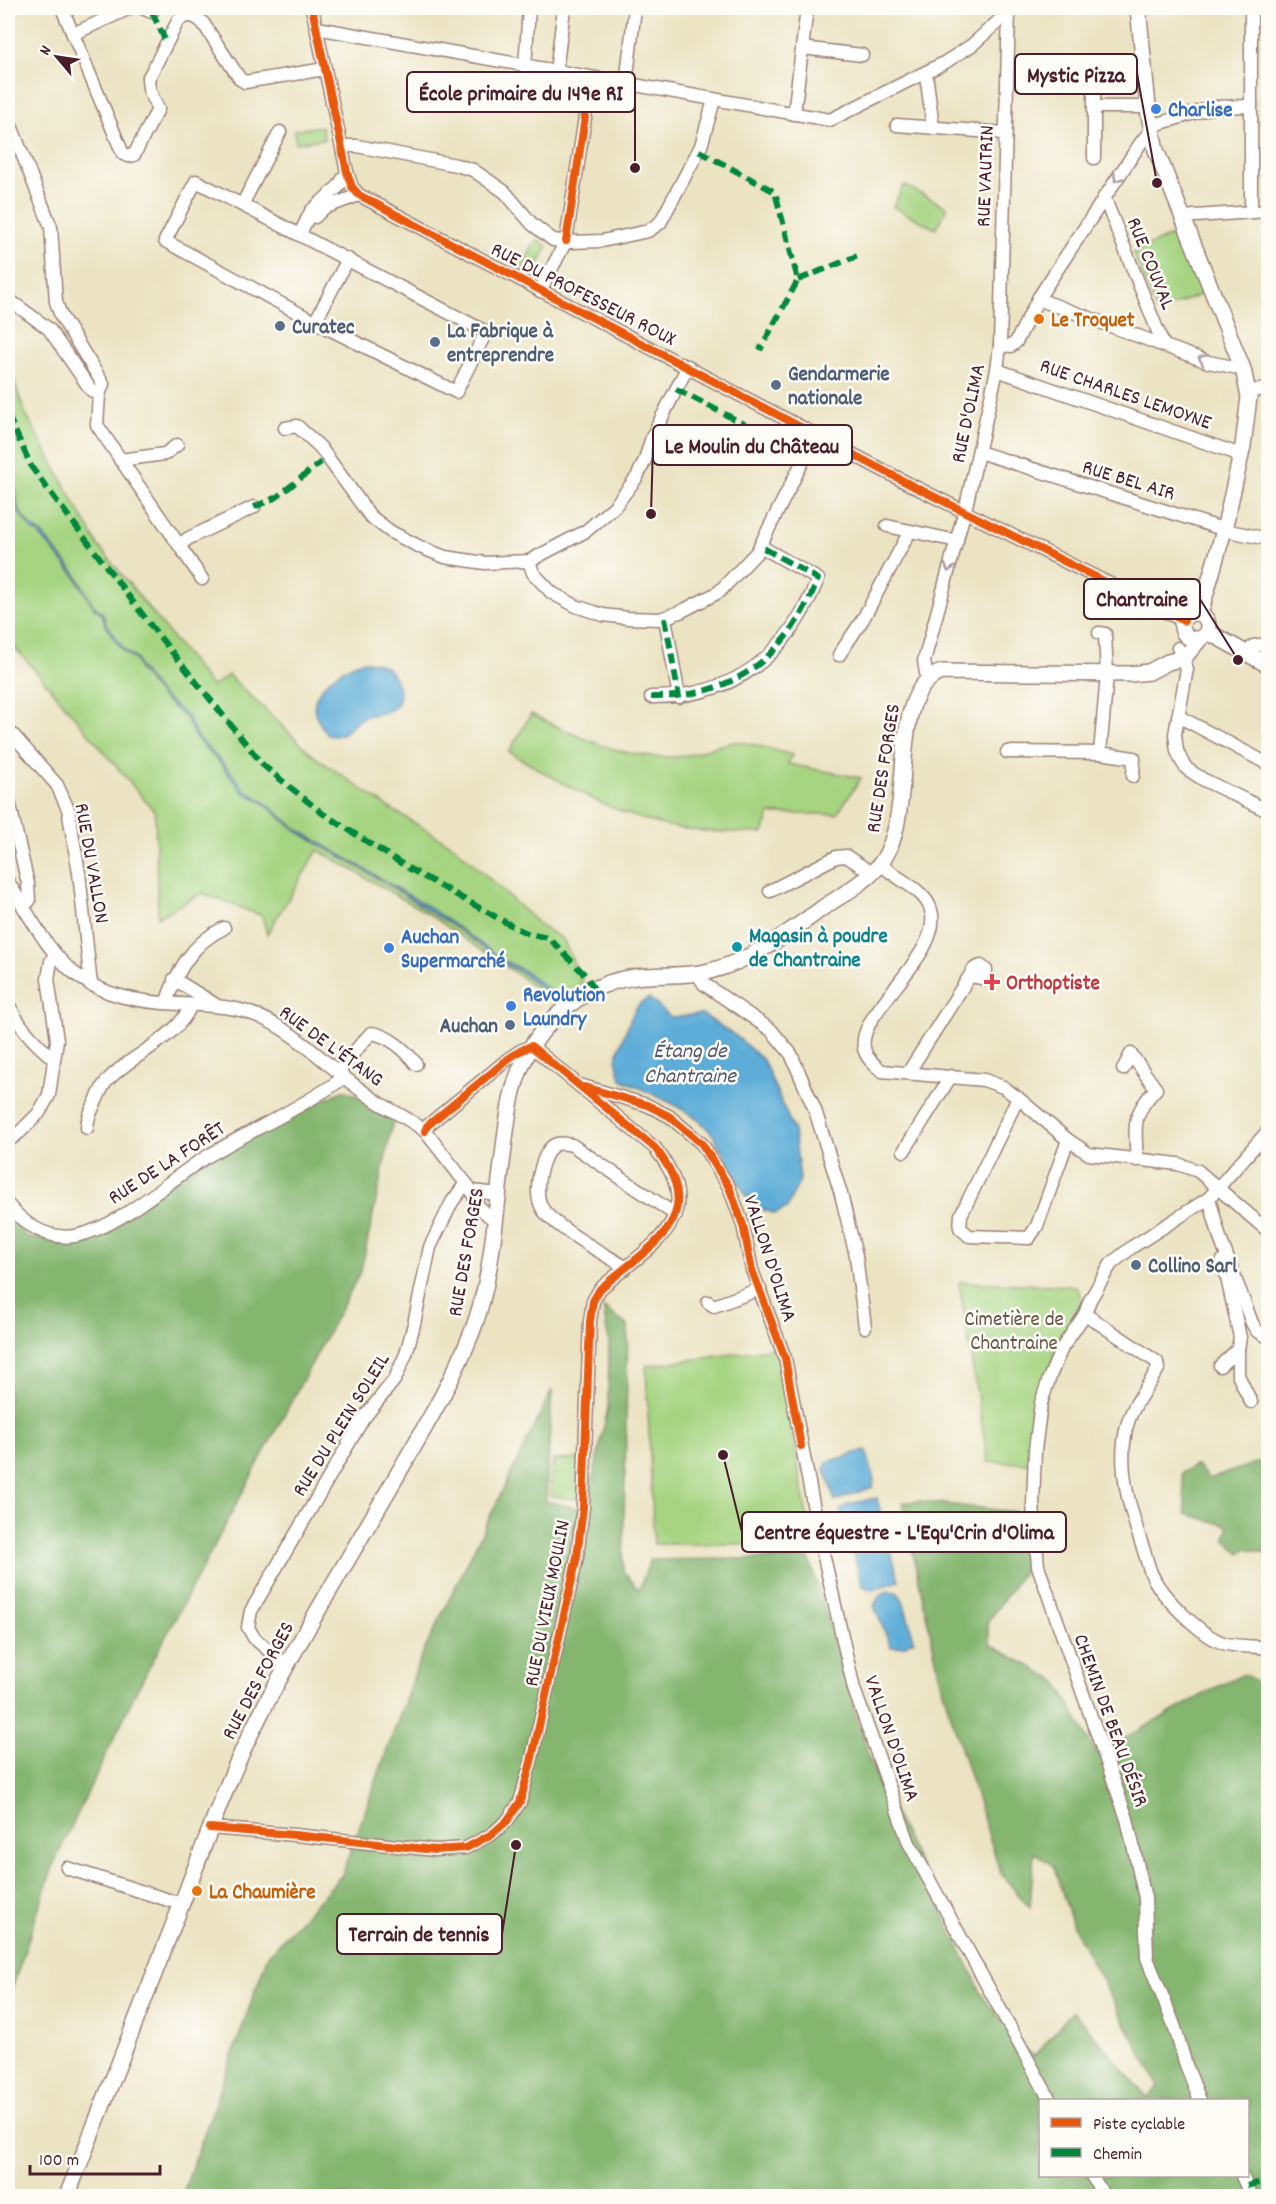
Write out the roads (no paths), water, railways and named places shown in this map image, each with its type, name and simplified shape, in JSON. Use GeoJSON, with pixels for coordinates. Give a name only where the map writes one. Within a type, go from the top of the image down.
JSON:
{"type":"FeatureCollection","features":[{"type":"Feature","properties":{"kind":"main road"},"geometry":{"type":"LineString","coordinates":[[927,680],[942,672],[1107,675],[1149,672],[1168,662],[1190,639],[1191,614],[1200,614],[1224,530],[1241,455],[1249,392],[1243,369],[1156,150],[1148,107],[1138,8]]}},
{"type":"Feature","properties":{"kind":"main road"},"geometry":{"type":"LineString","coordinates":[[1190,639],[1247,654],[1269,665]]}},
{"type":"Feature","properties":{"kind":"main road","name":"RUE DES FORGES"},"geometry":{"type":"LineString","coordinates":[[67,2196],[210,1828],[257,1720],[286,1665],[432,1415],[463,1352],[480,1310],[513,1086],[531,1046],[555,1017],[572,1002],[594,989],[611,982],[635,977],[697,973],[727,965],[789,932],[876,869],[895,836],[910,711],[916,694],[927,680]]}},
{"type":"Feature","properties":{"kind":"street"},"geometry":{"type":"LineString","coordinates":[[62,8],[123,154],[128,156],[134,155],[158,109],[149,89],[148,80],[178,21],[182,18],[189,15],[203,23],[240,79],[245,82],[325,69]]}},
{"type":"Feature","properties":{"kind":"street"},"geometry":{"type":"LineString","coordinates":[[73,34],[130,8]]}},
{"type":"Feature","properties":{"kind":"street"},"geometry":{"type":"LineString","coordinates":[[300,234],[324,208],[359,195],[352,187],[347,172],[312,8]]}},
{"type":"Feature","properties":{"kind":"street"},"geometry":{"type":"LineString","coordinates":[[525,67],[529,8]]}},
{"type":"Feature","properties":{"kind":"street"},"geometry":{"type":"LineString","coordinates":[[556,72],[564,8]]}},
{"type":"Feature","properties":{"kind":"street"},"geometry":{"type":"LineString","coordinates":[[626,84],[635,8]]}},
{"type":"Feature","properties":{"kind":"street"},"geometry":{"type":"LineString","coordinates":[[794,114],[807,8]]}},
{"type":"Feature","properties":{"kind":"street"},"geometry":{"type":"LineString","coordinates":[[1251,8],[1251,212]]}},
{"type":"Feature","properties":{"kind":"street"},"geometry":{"type":"LineString","coordinates":[[317,28],[830,120],[926,73],[972,45],[1010,9]]}},
{"type":"Feature","properties":{"kind":"street","name":"RUE VAUTRIN"},"geometry":{"type":"LineString","coordinates":[[1000,345],[1010,9]]}},
{"type":"Feature","properties":{"kind":"street"},"geometry":{"type":"LineString","coordinates":[[802,48],[862,55]]}},
{"type":"Feature","properties":{"kind":"street"},"geometry":{"type":"LineString","coordinates":[[1094,65],[1094,158]]}},
{"type":"Feature","properties":{"kind":"street"},"geometry":{"type":"LineString","coordinates":[[926,73],[933,128]]}},
{"type":"Feature","properties":{"kind":"street"},"geometry":{"type":"LineString","coordinates":[[540,291],[566,241],[591,78]]}},
{"type":"Feature","properties":{"kind":"street"},"geometry":{"type":"LineString","coordinates":[[342,146],[375,150],[473,170],[505,192],[532,224],[553,240],[602,241],[648,231],[660,223],[701,146],[714,100]]}},
{"type":"Feature","properties":{"kind":"street"},"geometry":{"type":"LineString","coordinates":[[1151,128],[1214,107],[1251,106]]}},
{"type":"Feature","properties":{"kind":"street"},"geometry":{"type":"LineString","coordinates":[[1094,107],[1148,107]]}},
{"type":"Feature","properties":{"kind":"street"},"geometry":{"type":"LineString","coordinates":[[8,118],[51,227],[56,302],[61,316],[103,384],[99,395],[97,425],[202,579]]}},
{"type":"Feature","properties":{"kind":"street"},"geometry":{"type":"LineString","coordinates":[[897,125],[1005,133]]}},
{"type":"Feature","properties":{"kind":"street","name":"RUE D'OLIMA"},"geometry":{"type":"LineString","coordinates":[[927,680],[924,661],[965,512],[997,370],[1000,345],[1011,346],[1016,342],[1038,299],[1151,128]]}},
{"type":"Feature","properties":{"kind":"street"},"geometry":{"type":"LineString","coordinates":[[242,205],[280,132]]}},
{"type":"Feature","properties":{"kind":"street"},"geometry":{"type":"LineString","coordinates":[[300,234],[312,211],[338,187],[347,172]]}},
{"type":"Feature","properties":{"kind":"street"},"geometry":{"type":"LineString","coordinates":[[196,181],[242,205],[486,332],[456,392],[315,322],[165,241],[196,181]]}},
{"type":"Feature","properties":{"kind":"street","name":"RUE DU PROFESSEUR ROUX"},"geometry":{"type":"LineString","coordinates":[[359,195],[965,512],[1190,639]]}},
{"type":"Feature","properties":{"kind":"street","name":"RUE COUVAL"},"geometry":{"type":"LineString","coordinates":[[1104,197],[1163,344]]}},
{"type":"Feature","properties":{"kind":"street"},"geometry":{"type":"LineString","coordinates":[[1181,217],[1269,211]]}},
{"type":"Feature","properties":{"kind":"street"},"geometry":{"type":"LineString","coordinates":[[315,322],[348,259]]}},
{"type":"Feature","properties":{"kind":"street"},"geometry":{"type":"LineString","coordinates":[[8,299],[50,328],[90,390],[99,395]]}},
{"type":"Feature","properties":{"kind":"street"},"geometry":{"type":"LineString","coordinates":[[1038,299],[1208,362],[1243,369]]}},
{"type":"Feature","properties":{"kind":"street"},"geometry":{"type":"LineString","coordinates":[[285,428],[297,426],[320,447],[370,516],[401,537],[445,557],[485,563],[530,561],[586,531],[615,506],[637,477],[652,437],[688,366]]}},
{"type":"Feature","properties":{"kind":"street","name":"RUE CHARLES LEMOYNE"},"geometry":{"type":"LineString","coordinates":[[997,370],[1241,455]]}},
{"type":"Feature","properties":{"kind":"street"},"geometry":{"type":"LineString","coordinates":[[1249,392],[1269,389]]}},
{"type":"Feature","properties":{"kind":"street"},"geometry":{"type":"LineString","coordinates":[[530,561],[533,573],[552,593],[576,606],[603,615],[665,618],[719,592],[760,546],[816,435]]}},
{"type":"Feature","properties":{"kind":"street"},"geometry":{"type":"LineString","coordinates":[[120,460],[165,454],[177,445]]}},
{"type":"Feature","properties":{"kind":"street","name":"RUE BEL AIR"},"geometry":{"type":"LineString","coordinates":[[979,452],[1224,530],[1269,539]]}},
{"type":"Feature","properties":{"kind":"street"},"geometry":{"type":"LineString","coordinates":[[179,544],[254,507]]}},
{"type":"Feature","properties":{"kind":"street"},"geometry":{"type":"LineString","coordinates":[[887,526],[957,541]]}},
{"type":"Feature","properties":{"kind":"street"},"geometry":{"type":"LineString","coordinates":[[839,655],[863,619],[910,531]]}},
{"type":"Feature","properties":{"kind":"street"},"geometry":{"type":"LineString","coordinates":[[651,697],[679,697],[708,691],[741,676],[767,659],[790,634],[818,579],[760,546]]}},
{"type":"Feature","properties":{"kind":"street"},"geometry":{"type":"LineString","coordinates":[[665,618],[679,697]]}},
{"type":"Feature","properties":{"kind":"street"},"geometry":{"type":"LineString","coordinates":[[1099,633],[1105,634],[1107,675],[1100,753]]}},
{"type":"Feature","properties":{"kind":"street"},"geometry":{"type":"LineString","coordinates":[[1190,639],[1175,734],[1177,751],[1187,769],[1204,780],[1269,811]]}},
{"type":"Feature","properties":{"kind":"street"},"geometry":{"type":"LineString","coordinates":[[1247,654],[1253,646],[1269,644]]}},
{"type":"Feature","properties":{"kind":"street"},"geometry":{"type":"LineString","coordinates":[[1179,716],[1269,764]]}},
{"type":"Feature","properties":{"kind":"street","name":"RUE DU VALLON"},"geometry":{"type":"LineString","coordinates":[[8,732],[57,785],[68,809],[80,873],[91,985]]}},
{"type":"Feature","properties":{"kind":"street"},"geometry":{"type":"LineString","coordinates":[[1007,752],[1100,753],[1134,758],[1133,776]]}},
{"type":"Feature","properties":{"kind":"street"},"geometry":{"type":"LineString","coordinates":[[8,797],[13,844],[28,884],[29,901],[23,906]]}},
{"type":"Feature","properties":{"kind":"street"},"geometry":{"type":"LineString","coordinates":[[770,891],[836,857],[846,856],[891,874],[924,897],[931,910],[931,930],[923,949],[867,1027],[863,1043],[865,1054],[882,1071],[984,1080],[1003,1088],[1018,1098],[1068,1140],[1089,1154],[1178,1164],[1198,1171],[1214,1194],[1269,1231]]}},
{"type":"Feature","properties":{"kind":"street","name":"RUE DE L'ÉTANG"},"geometry":{"type":"LineString","coordinates":[[8,882],[54,956],[75,976],[111,994],[141,1001],[244,1011],[268,1021],[290,1034],[375,1100],[417,1124],[469,1187],[477,1205],[489,1216],[495,1218]]}},
{"type":"Feature","properties":{"kind":"street"},"geometry":{"type":"LineString","coordinates":[[166,1004],[174,979],[191,952],[212,934],[224,928]]}},
{"type":"Feature","properties":{"kind":"street"},"geometry":{"type":"LineString","coordinates":[[8,1141],[39,1113],[49,1095],[57,1040],[48,979],[54,956]]}},
{"type":"Feature","properties":{"kind":"street"},"geometry":{"type":"LineString","coordinates":[[697,973],[704,984],[771,1030],[791,1054],[815,1110],[841,1194],[856,1256],[865,1327]]}},
{"type":"Feature","properties":{"kind":"street"},"geometry":{"type":"LineString","coordinates":[[908,1073],[970,976]]}},
{"type":"Feature","properties":{"kind":"street"},"geometry":{"type":"LineString","coordinates":[[174,979],[220,1008]]}},
{"type":"Feature","properties":{"kind":"street"},"geometry":{"type":"LineString","coordinates":[[8,1004],[16,1021],[37,1045],[53,1058]]}},
{"type":"Feature","properties":{"kind":"street"},"geometry":{"type":"LineString","coordinates":[[87,1128],[87,1119],[105,1084],[119,1069],[148,1050],[186,1017],[190,1005]]}},
{"type":"Feature","properties":{"kind":"street","name":"RUE DE LA FORÊT"},"geometry":{"type":"LineString","coordinates":[[8,1205],[19,1218],[34,1229],[51,1235],[74,1236],[96,1230],[206,1156],[317,1097],[339,1081],[342,1066],[371,1033],[381,1034],[410,1055],[416,1064]]}},
{"type":"Feature","properties":{"kind":"street"},"geometry":{"type":"LineString","coordinates":[[425,1131],[427,1126],[508,1059],[531,1046]]}},
{"type":"Feature","properties":{"kind":"street","name":"VALLON D'OLIMA"},"geometry":{"type":"LineString","coordinates":[[531,1046],[579,1085],[647,1105],[669,1116],[702,1144],[729,1187],[743,1225],[752,1270],[785,1358],[819,1535],[854,1689],[909,1843],[939,1894],[976,1970],[1049,2099]]}},
{"type":"Feature","properties":{"kind":"street"},"geometry":{"type":"LineString","coordinates":[[1123,1069],[1131,1054],[1156,1089],[1142,1104],[1136,1117],[1137,1160]]}},
{"type":"Feature","properties":{"kind":"street"},"geometry":{"type":"LineString","coordinates":[[904,1151],[951,1076]]}},
{"type":"Feature","properties":{"kind":"street"},"geometry":{"type":"LineString","coordinates":[[579,1085],[655,1148],[669,1166],[679,1191],[676,1215],[572,1145],[562,1142],[554,1144],[547,1152],[540,1169],[538,1200],[543,1211],[555,1222],[625,1267]]}},
{"type":"Feature","properties":{"kind":"street"},"geometry":{"type":"LineString","coordinates":[[1018,1098],[961,1215],[960,1228],[969,1236],[1029,1238],[1037,1226],[1068,1140]]}},
{"type":"Feature","properties":{"kind":"street","name":"CHEMIN DE BEAU DÉSIR"},"geometry":{"type":"LineString","coordinates":[[1200,2099],[1174,2025],[1147,1959],[1145,1898],[1127,1819],[1038,1566],[1033,1505],[1035,1450],[1041,1403],[1062,1348],[1085,1314],[1090,1300],[1111,1264],[1132,1247],[1214,1194],[1269,1131]]}},
{"type":"Feature","properties":{"kind":"street"},"geometry":{"type":"LineString","coordinates":[[469,1187],[498,1194]]}},
{"type":"Feature","properties":{"kind":"street","name":"RUE DU PLEIN SOLEIL"},"geometry":{"type":"LineString","coordinates":[[286,1665],[254,1638],[248,1627],[251,1611],[363,1419],[394,1379],[406,1354],[430,1247],[452,1202],[469,1187]]}},
{"type":"Feature","properties":{"kind":"street"},"geometry":{"type":"LineString","coordinates":[[1214,1194],[1222,1260],[1240,1337],[1238,1375],[1251,1402]]}},
{"type":"Feature","properties":{"kind":"street","name":"RUE DU VIEUX MOULIN"},"geometry":{"type":"LineString","coordinates":[[210,1828],[435,1850],[466,1848],[492,1834],[507,1821],[520,1802],[531,1762],[577,1557],[583,1507],[590,1321],[593,1301],[600,1289],[665,1234],[676,1215]]}},
{"type":"Feature","properties":{"kind":"street"},"geometry":{"type":"LineString","coordinates":[[1220,1238],[1252,1323],[1257,1331],[1269,1337]]}},
{"type":"Feature","properties":{"kind":"street"},"geometry":{"type":"LineString","coordinates":[[708,1302],[714,1306],[760,1289]]}},
{"type":"Feature","properties":{"kind":"street"},"geometry":{"type":"LineString","coordinates":[[1085,1314],[1157,1362],[1158,1369],[1134,1408],[1126,1428],[1123,1450],[1125,1480],[1134,1521],[1153,1577],[1170,1602],[1195,1625],[1223,1643],[1269,1648]]}},
{"type":"Feature","properties":{"kind":"street"},"geometry":{"type":"LineString","coordinates":[[1220,1366],[1238,1349]]}},
{"type":"Feature","properties":{"kind":"street"},"geometry":{"type":"LineString","coordinates":[[67,1868],[181,1904]]}},
{"type":"Feature","properties":{"kind":"street"},"geometry":{"type":"LineString","coordinates":[[1093,2177],[1104,2196]]}},
{"type":"Feature","properties":{"kind":"street"},"geometry":{"type":"LineString","coordinates":[[1243,2177],[1251,2196]]}},
{"type":"Feature","properties":{"kind":"water"},"geometry":{"type":"Polygon","coordinates":[[[8,475],[14,484],[16,491],[18,507],[22,516],[41,533],[76,574],[93,605],[103,613],[106,623],[124,649],[137,660],[139,667],[159,693],[188,717],[196,735],[245,790],[265,802],[297,829],[427,906],[507,962],[526,972],[559,999],[557,1001],[524,974],[507,965],[459,930],[389,885],[298,832],[262,802],[243,792],[195,737],[186,718],[160,696],[139,670],[136,661],[122,650],[105,625],[102,614],[94,608],[75,576],[38,533],[32,530],[17,510],[15,488],[8,475]]]}},
{"type":"Feature","properties":{"kind":"water"},"geometry":{"type":"Polygon","coordinates":[[[362,661],[378,663],[389,670],[398,686],[398,703],[391,710],[356,721],[339,735],[329,735],[318,720],[315,700],[326,683],[334,676],[362,661]]]}},
{"type":"Feature","properties":{"kind":"water","name":"Étang de Chantraine"},"geometry":{"type":"Polygon","coordinates":[[[649,998],[671,1017],[702,1014],[736,1036],[763,1060],[794,1131],[800,1180],[787,1208],[775,1214],[749,1201],[713,1135],[698,1119],[621,1079],[616,1059],[624,1035],[634,1011],[640,1003],[649,998]]]}},
{"type":"Feature","properties":{"kind":"water"},"geometry":{"type":"Polygon","coordinates":[[[866,1450],[874,1480],[873,1487],[835,1501],[825,1469],[827,1462],[866,1450]]]}},
{"type":"Feature","properties":{"kind":"water"},"geometry":{"type":"Polygon","coordinates":[[[877,1498],[899,1581],[871,1590],[863,1586],[840,1510],[849,1504],[877,1498]]]}},
{"type":"Feature","properties":{"kind":"water"},"geometry":{"type":"Polygon","coordinates":[[[887,1591],[897,1592],[903,1600],[914,1640],[904,1646],[891,1647],[874,1606],[879,1597],[887,1591]]]}},
{"type":"Feature","properties":{"kind":"place","name":"Charlise"},"geometry":{"type":"Point","coordinates":[1156,109]}},
{"type":"Feature","properties":{"kind":"place","name":"École primaire du 149e RI"},"geometry":{"type":"Point","coordinates":[635,168]}},
{"type":"Feature","properties":{"kind":"place","name":"Mystic Pizza"},"geometry":{"type":"Point","coordinates":[1157,183]}},
{"type":"Feature","properties":{"kind":"place","name":"Le Troquet"},"geometry":{"type":"Point","coordinates":[1039,319]}},
{"type":"Feature","properties":{"kind":"place","name":"Curatec"},"geometry":{"type":"Point","coordinates":[280,326]}},
{"type":"Feature","properties":{"kind":"place","name":"La Fabrique à entreprendre"},"geometry":{"type":"Point","coordinates":[435,342]}},
{"type":"Feature","properties":{"kind":"place","name":"Gendarmerie nationale"},"geometry":{"type":"Point","coordinates":[776,385]}},
{"type":"Feature","properties":{"kind":"place","name":"Le Moulin du Château"},"geometry":{"type":"Point","coordinates":[651,514]}},
{"type":"Feature","properties":{"kind":"place","name":"Chantraine"},"geometry":{"type":"Point","coordinates":[1238,660]}},
{"type":"Feature","properties":{"kind":"place","name":"Magasin à poudre de Chantraine"},"geometry":{"type":"Point","coordinates":[737,947]}},
{"type":"Feature","properties":{"kind":"place","name":"Auchan Supermarché"},"geometry":{"type":"Point","coordinates":[389,948]}},
{"type":"Feature","properties":{"kind":"place","name":"Orthoptiste"},"geometry":{"type":"Point","coordinates":[992,982]}},
{"type":"Feature","properties":{"kind":"place","name":"Revolution Laundry"},"geometry":{"type":"Point","coordinates":[511,1006]}},
{"type":"Feature","properties":{"kind":"place","name":"Auchan"},"geometry":{"type":"Point","coordinates":[510,1025]}},
{"type":"Feature","properties":{"kind":"place","name":"Collino Sarl"},"geometry":{"type":"Point","coordinates":[1136,1265]}},
{"type":"Feature","properties":{"kind":"place","name":"Centre équestre - L'Equ'Crin d'Olima"},"geometry":{"type":"Point","coordinates":[723,1455]}},
{"type":"Feature","properties":{"kind":"place","name":"Terrain de tennis"},"geometry":{"type":"Point","coordinates":[516,1845]}},
{"type":"Feature","properties":{"kind":"place","name":"La Chaumière"},"geometry":{"type":"Point","coordinates":[197,1891]}},
{"type":"Feature","properties":{"kind":"park label","name":"Cimetière de Chantraine"},"geometry":{"type":"Point","coordinates":[1014,1330]}}]}
